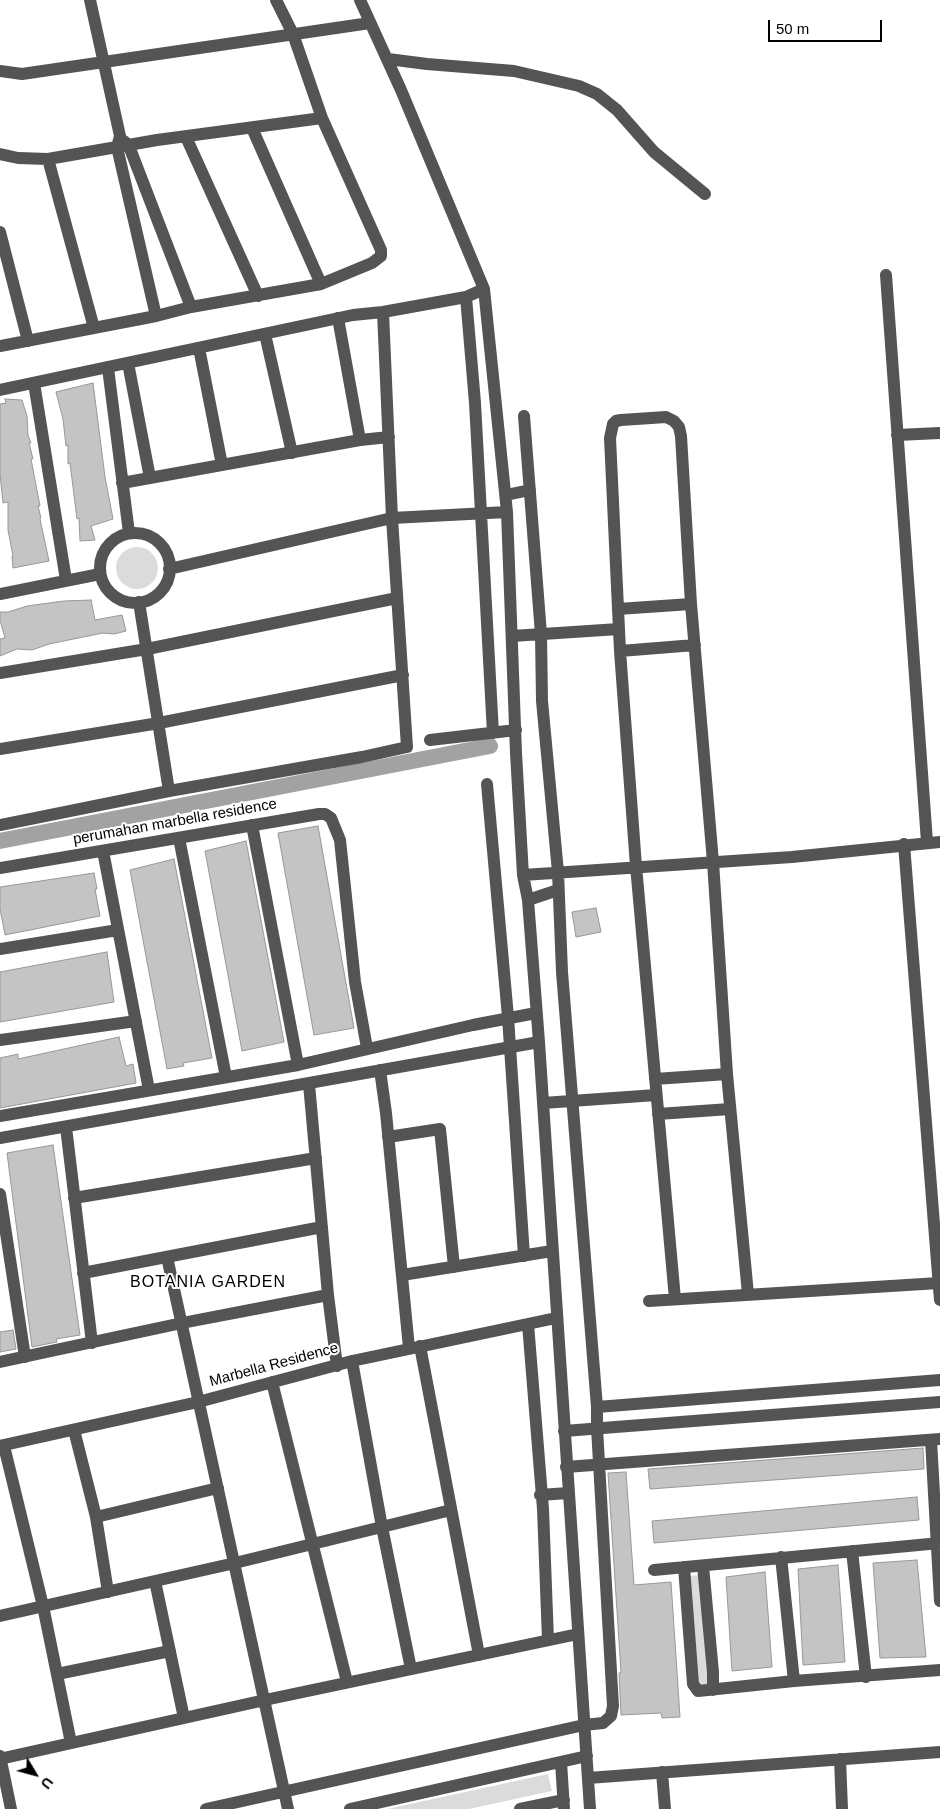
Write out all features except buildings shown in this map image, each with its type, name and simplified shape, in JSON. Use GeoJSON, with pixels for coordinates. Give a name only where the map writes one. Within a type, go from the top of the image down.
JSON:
{"type":"FeatureCollection","features":[{"type":"Feature","properties":{"kind":"street"},"geometry":{"type":"LineString","coordinates":[[90,0],[122,143],[156,316]]}},
{"type":"Feature","properties":{"kind":"street"},"geometry":{"type":"LineString","coordinates":[[0,346],[156,316],[190,307],[321,284],[377,260],[381,256],[381,250],[322,118],[293,34],[276,0]]}},
{"type":"Feature","properties":{"kind":"street"},"geometry":{"type":"LineString","coordinates":[[360,0],[388,59],[484,289],[506,495],[516,753],[523,875],[528,900],[539,1042],[590,1809]]}},
{"type":"Feature","properties":{"kind":"street"},"geometry":{"type":"LineString","coordinates":[[0,71],[22,74],[370,23]]}},
{"type":"Feature","properties":{"kind":"street"},"geometry":{"type":"LineString","coordinates":[[388,59],[514,71],[580,86],[597,94],[616,110],[654,152],[705,194]]}},
{"type":"Feature","properties":{"kind":"street"},"geometry":{"type":"LineString","coordinates":[[0,154],[18,158],[48,159],[122,143],[186,137],[322,118]]}},
{"type":"Feature","properties":{"kind":"street"},"geometry":{"type":"LineString","coordinates":[[252,128],[321,284]]}},
{"type":"Feature","properties":{"kind":"street"},"geometry":{"type":"LineString","coordinates":[[186,137],[258,296]]}},
{"type":"Feature","properties":{"kind":"street"},"geometry":{"type":"LineString","coordinates":[[122,143],[190,307]]}},
{"type":"Feature","properties":{"kind":"street"},"geometry":{"type":"LineString","coordinates":[[48,159],[94,328]]}},
{"type":"Feature","properties":{"kind":"street"},"geometry":{"type":"LineString","coordinates":[[0,232],[28,341]]}},
{"type":"Feature","properties":{"kind":"street"},"geometry":{"type":"LineString","coordinates":[[886,275],[927,842]]}},
{"type":"Feature","properties":{"kind":"street"},"geometry":{"type":"LineString","coordinates":[[0,390],[338,318],[466,297],[484,289]]}},
{"type":"Feature","properties":{"kind":"street"},"geometry":{"type":"LineString","coordinates":[[466,297],[475,403],[493,733]]}},
{"type":"Feature","properties":{"kind":"street"},"geometry":{"type":"LineString","coordinates":[[0,825],[169,791],[362,757],[407,747],[392,518],[383,312]]}},
{"type":"Feature","properties":{"kind":"street"},"geometry":{"type":"LineString","coordinates":[[338,318],[360,440]]}},
{"type":"Feature","properties":{"kind":"street"},"geometry":{"type":"LineString","coordinates":[[265,334],[292,453]]}},
{"type":"Feature","properties":{"kind":"street"},"geometry":{"type":"LineString","coordinates":[[199,348],[222,465]]}},
{"type":"Feature","properties":{"kind":"street"},"geometry":{"type":"LineString","coordinates":[[128,364],[150,478]]}},
{"type":"Feature","properties":{"kind":"street"},"geometry":{"type":"LineString","coordinates":[[108,368],[129,533]]}},
{"type":"Feature","properties":{"kind":"street"},"geometry":{"type":"LineString","coordinates":[[34,383],[66,580]]}},
{"type":"Feature","properties":{"kind":"street"},"geometry":{"type":"LineString","coordinates":[[206,1809],[584,1725],[603,1723],[611,1716],[613,1706],[597,1428],[598,1407],[573,1100],[558,872],[542,701],[541,634],[524,416]]}},
{"type":"Feature","properties":{"kind":"street"},"geometry":{"type":"LineString","coordinates":[[675,1299],[636,866],[620,651],[610,438],[613,424],[621,420],[666,418],[674,421],[679,427],[681,436],[691,604],[713,862],[727,1074],[748,1294]]}},
{"type":"Feature","properties":{"kind":"street"},"geometry":{"type":"LineString","coordinates":[[897,436],[940,433]]}},
{"type":"Feature","properties":{"kind":"street"},"geometry":{"type":"LineString","coordinates":[[122,483],[360,440],[389,437]]}},
{"type":"Feature","properties":{"kind":"street"},"geometry":{"type":"LineString","coordinates":[[506,495],[530,490]]}},
{"type":"Feature","properties":{"kind":"street"},"geometry":{"type":"LineString","coordinates":[[169,569],[392,518],[507,512]]}},
{"type":"Feature","properties":{"kind":"street"},"geometry":{"type":"LineString","coordinates":[[129,533],[145,534],[159,542],[166,551],[169,562],[169,574],[165,585],[157,595],[146,601],[134,603],[122,601],[112,595],[104,586],[100,574],[101,558],[109,543],[129,533]]}},
{"type":"Feature","properties":{"kind":"street"},"geometry":{"type":"LineString","coordinates":[[0,594],[100,574]]}},
{"type":"Feature","properties":{"kind":"street"},"geometry":{"type":"LineString","coordinates":[[0,673],[147,649],[397,598]]}},
{"type":"Feature","properties":{"kind":"street"},"geometry":{"type":"LineString","coordinates":[[140,602],[169,791]]}},
{"type":"Feature","properties":{"kind":"street"},"geometry":{"type":"LineString","coordinates":[[618,609],[691,604]]}},
{"type":"Feature","properties":{"kind":"street"},"geometry":{"type":"LineString","coordinates":[[512,636],[619,629]]}},
{"type":"Feature","properties":{"kind":"street"},"geometry":{"type":"LineString","coordinates":[[620,651],[695,645]]}},
{"type":"Feature","properties":{"kind":"street"},"geometry":{"type":"LineString","coordinates":[[0,749],[158,723],[403,675]]}},
{"type":"Feature","properties":{"kind":"street"},"geometry":{"type":"LineString","coordinates":[[430,740],[516,730]]}},
{"type":"Feature","properties":{"kind":"street"},"geometry":{"type":"LineString","coordinates":[[487,784],[508,1017],[524,1256]]}},
{"type":"Feature","properties":{"kind":"street","name":"perumahan marbella residence"},"geometry":{"type":"LineString","coordinates":[[0,868],[325,814],[331,818],[340,840],[355,982],[367,1048]]}},
{"type":"Feature","properties":{"kind":"street"},"geometry":{"type":"LineString","coordinates":[[252,825],[298,1065]]}},
{"type":"Feature","properties":{"kind":"street"},"geometry":{"type":"LineString","coordinates":[[179,838],[226,1077]]}},
{"type":"Feature","properties":{"kind":"street"},"geometry":{"type":"LineString","coordinates":[[523,875],[792,857],[904,844],[940,842]]}},
{"type":"Feature","properties":{"kind":"street"},"geometry":{"type":"LineString","coordinates":[[904,844],[940,1300]]}},
{"type":"Feature","properties":{"kind":"street"},"geometry":{"type":"LineString","coordinates":[[103,852],[149,1090]]}},
{"type":"Feature","properties":{"kind":"street"},"geometry":{"type":"LineString","coordinates":[[528,900],[558,890]]}},
{"type":"Feature","properties":{"kind":"street"},"geometry":{"type":"LineString","coordinates":[[0,949],[118,930]]}},
{"type":"Feature","properties":{"kind":"street"},"geometry":{"type":"LineString","coordinates":[[0,1116],[298,1065],[508,1017],[536,1013]]}},
{"type":"Feature","properties":{"kind":"street"},"geometry":{"type":"LineString","coordinates":[[0,1040],[136,1021]]}},
{"type":"Feature","properties":{"kind":"street"},"geometry":{"type":"LineString","coordinates":[[0,1138],[539,1042]]}},
{"type":"Feature","properties":{"kind":"street"},"geometry":{"type":"LineString","coordinates":[[380,1070],[402,1275],[414,1347],[452,1510],[479,1655]]}},
{"type":"Feature","properties":{"kind":"street"},"geometry":{"type":"LineString","coordinates":[[655,1080],[727,1074]]}},
{"type":"Feature","properties":{"kind":"street"},"geometry":{"type":"LineString","coordinates":[[309,1084],[336,1366]]}},
{"type":"Feature","properties":{"kind":"street"},"geometry":{"type":"LineString","coordinates":[[543,1103],[656,1095]]}},
{"type":"Feature","properties":{"kind":"street"},"geometry":{"type":"LineString","coordinates":[[658,1114],[730,1108]]}},
{"type":"Feature","properties":{"kind":"street"},"geometry":{"type":"LineString","coordinates":[[66,1127],[92,1344]]}},
{"type":"Feature","properties":{"kind":"street"},"geometry":{"type":"LineString","coordinates":[[388,1137],[440,1129],[454,1267]]}},
{"type":"Feature","properties":{"kind":"street"},"geometry":{"type":"LineString","coordinates":[[74,1198],[316,1158]]}},
{"type":"Feature","properties":{"kind":"street"},"geometry":{"type":"LineString","coordinates":[[0,1194],[25,1357]]}},
{"type":"Feature","properties":{"kind":"street"},"geometry":{"type":"LineString","coordinates":[[83,1272],[322,1227]]}},
{"type":"Feature","properties":{"kind":"street"},"geometry":{"type":"LineString","coordinates":[[402,1275],[552,1251]]}},
{"type":"Feature","properties":{"kind":"street"},"geometry":{"type":"LineString","coordinates":[[167,1256],[288,1809]]}},
{"type":"Feature","properties":{"kind":"street"},"geometry":{"type":"LineString","coordinates":[[649,1301],[939,1283]]}},
{"type":"Feature","properties":{"kind":"street"},"geometry":{"type":"LineString","coordinates":[[0,1362],[92,1344],[182,1323],[328,1295]]}},
{"type":"Feature","properties":{"kind":"street","name":"Marbella Residence"},"geometry":{"type":"LineString","coordinates":[[2,1446],[198,1402],[352,1361],[556,1318]]}},
{"type":"Feature","properties":{"kind":"street"},"geometry":{"type":"LineString","coordinates":[[528,1324],[540,1495],[543,1509],[548,1640]]}},
{"type":"Feature","properties":{"kind":"street"},"geometry":{"type":"LineString","coordinates":[[352,1361],[382,1527],[411,1669]]}},
{"type":"Feature","properties":{"kind":"street"},"geometry":{"type":"LineString","coordinates":[[598,1407],[940,1380]]}},
{"type":"Feature","properties":{"kind":"street"},"geometry":{"type":"LineString","coordinates":[[272,1382],[347,1682]]}},
{"type":"Feature","properties":{"kind":"street"},"geometry":{"type":"LineString","coordinates":[[564,1431],[940,1402]]}},
{"type":"Feature","properties":{"kind":"street"},"geometry":{"type":"LineString","coordinates":[[74,1430],[96,1517],[108,1592]]}},
{"type":"Feature","properties":{"kind":"street"},"geometry":{"type":"LineString","coordinates":[[566,1467],[936,1440],[940,1601]]}},
{"type":"Feature","properties":{"kind":"street"},"geometry":{"type":"LineString","coordinates":[[2,1446],[42,1606],[71,1744]]}},
{"type":"Feature","properties":{"kind":"street"},"geometry":{"type":"LineString","coordinates":[[96,1517],[218,1488]]}},
{"type":"Feature","properties":{"kind":"street"},"geometry":{"type":"LineString","coordinates":[[540,1495],[568,1492]]}},
{"type":"Feature","properties":{"kind":"street"},"geometry":{"type":"LineString","coordinates":[[0,1616],[235,1563],[452,1510]]}},
{"type":"Feature","properties":{"kind":"street"},"geometry":{"type":"LineString","coordinates":[[654,1570],[938,1543]]}},
{"type":"Feature","properties":{"kind":"street"},"geometry":{"type":"LineString","coordinates":[[852,1551],[866,1677]]}},
{"type":"Feature","properties":{"kind":"street"},"geometry":{"type":"LineString","coordinates":[[781,1557],[794,1682]]}},
{"type":"Feature","properties":{"kind":"street"},"geometry":{"type":"LineString","coordinates":[[703,1566],[713,1690]]}},
{"type":"Feature","properties":{"kind":"street"},"geometry":{"type":"LineString","coordinates":[[684,1568],[693,1684],[698,1691],[940,1670]]}},
{"type":"Feature","properties":{"kind":"street"},"geometry":{"type":"LineString","coordinates":[[155,1581],[184,1718]]}},
{"type":"Feature","properties":{"kind":"street"},"geometry":{"type":"LineString","coordinates":[[12,1809],[0,1758],[71,1744],[347,1682],[578,1634]]}},
{"type":"Feature","properties":{"kind":"street"},"geometry":{"type":"LineString","coordinates":[[57,1674],[170,1651]]}},
{"type":"Feature","properties":{"kind":"street"},"geometry":{"type":"LineString","coordinates":[[588,1778],[940,1752]]}},
{"type":"Feature","properties":{"kind":"street"},"geometry":{"type":"LineString","coordinates":[[350,1809],[586,1756]]}},
{"type":"Feature","properties":{"kind":"street"},"geometry":{"type":"LineString","coordinates":[[840,1759],[842,1809]]}},
{"type":"Feature","properties":{"kind":"street"},"geometry":{"type":"LineString","coordinates":[[520,1809],[564,1804],[561,1762]]}},
{"type":"Feature","properties":{"kind":"street"},"geometry":{"type":"LineString","coordinates":[[662,1772],[665,1809]]}},
{"type":"Feature","properties":{"kind":"shaded area"},"geometry":{"type":"Polygon","coordinates":[[[141,547],[149,550],[155,556],[158,568],[155,580],[149,586],[133,589],[125,586],[119,580],[116,564],[119,556],[125,550],[141,547]]]}},
{"type":"Feature","properties":{"kind":"shaded area"},"geometry":{"type":"Polygon","coordinates":[[[700,1575],[709,1685],[698,1686],[689,1576],[700,1575]]]}},
{"type":"Feature","properties":{"kind":"shaded area"},"geometry":{"type":"Polygon","coordinates":[[[548,1774],[552,1791],[469,1809],[387,1809],[548,1774]]]}},
{"type":"Feature","properties":{"kind":"waterway"},"geometry":{"type":"LineString","coordinates":[[0,841],[490,746]]}},
{"type":"Feature","properties":{"kind":"district","name":"BOTANIA GARDEN"},"geometry":{"type":"Point","coordinates":[208,1283]}}]}
